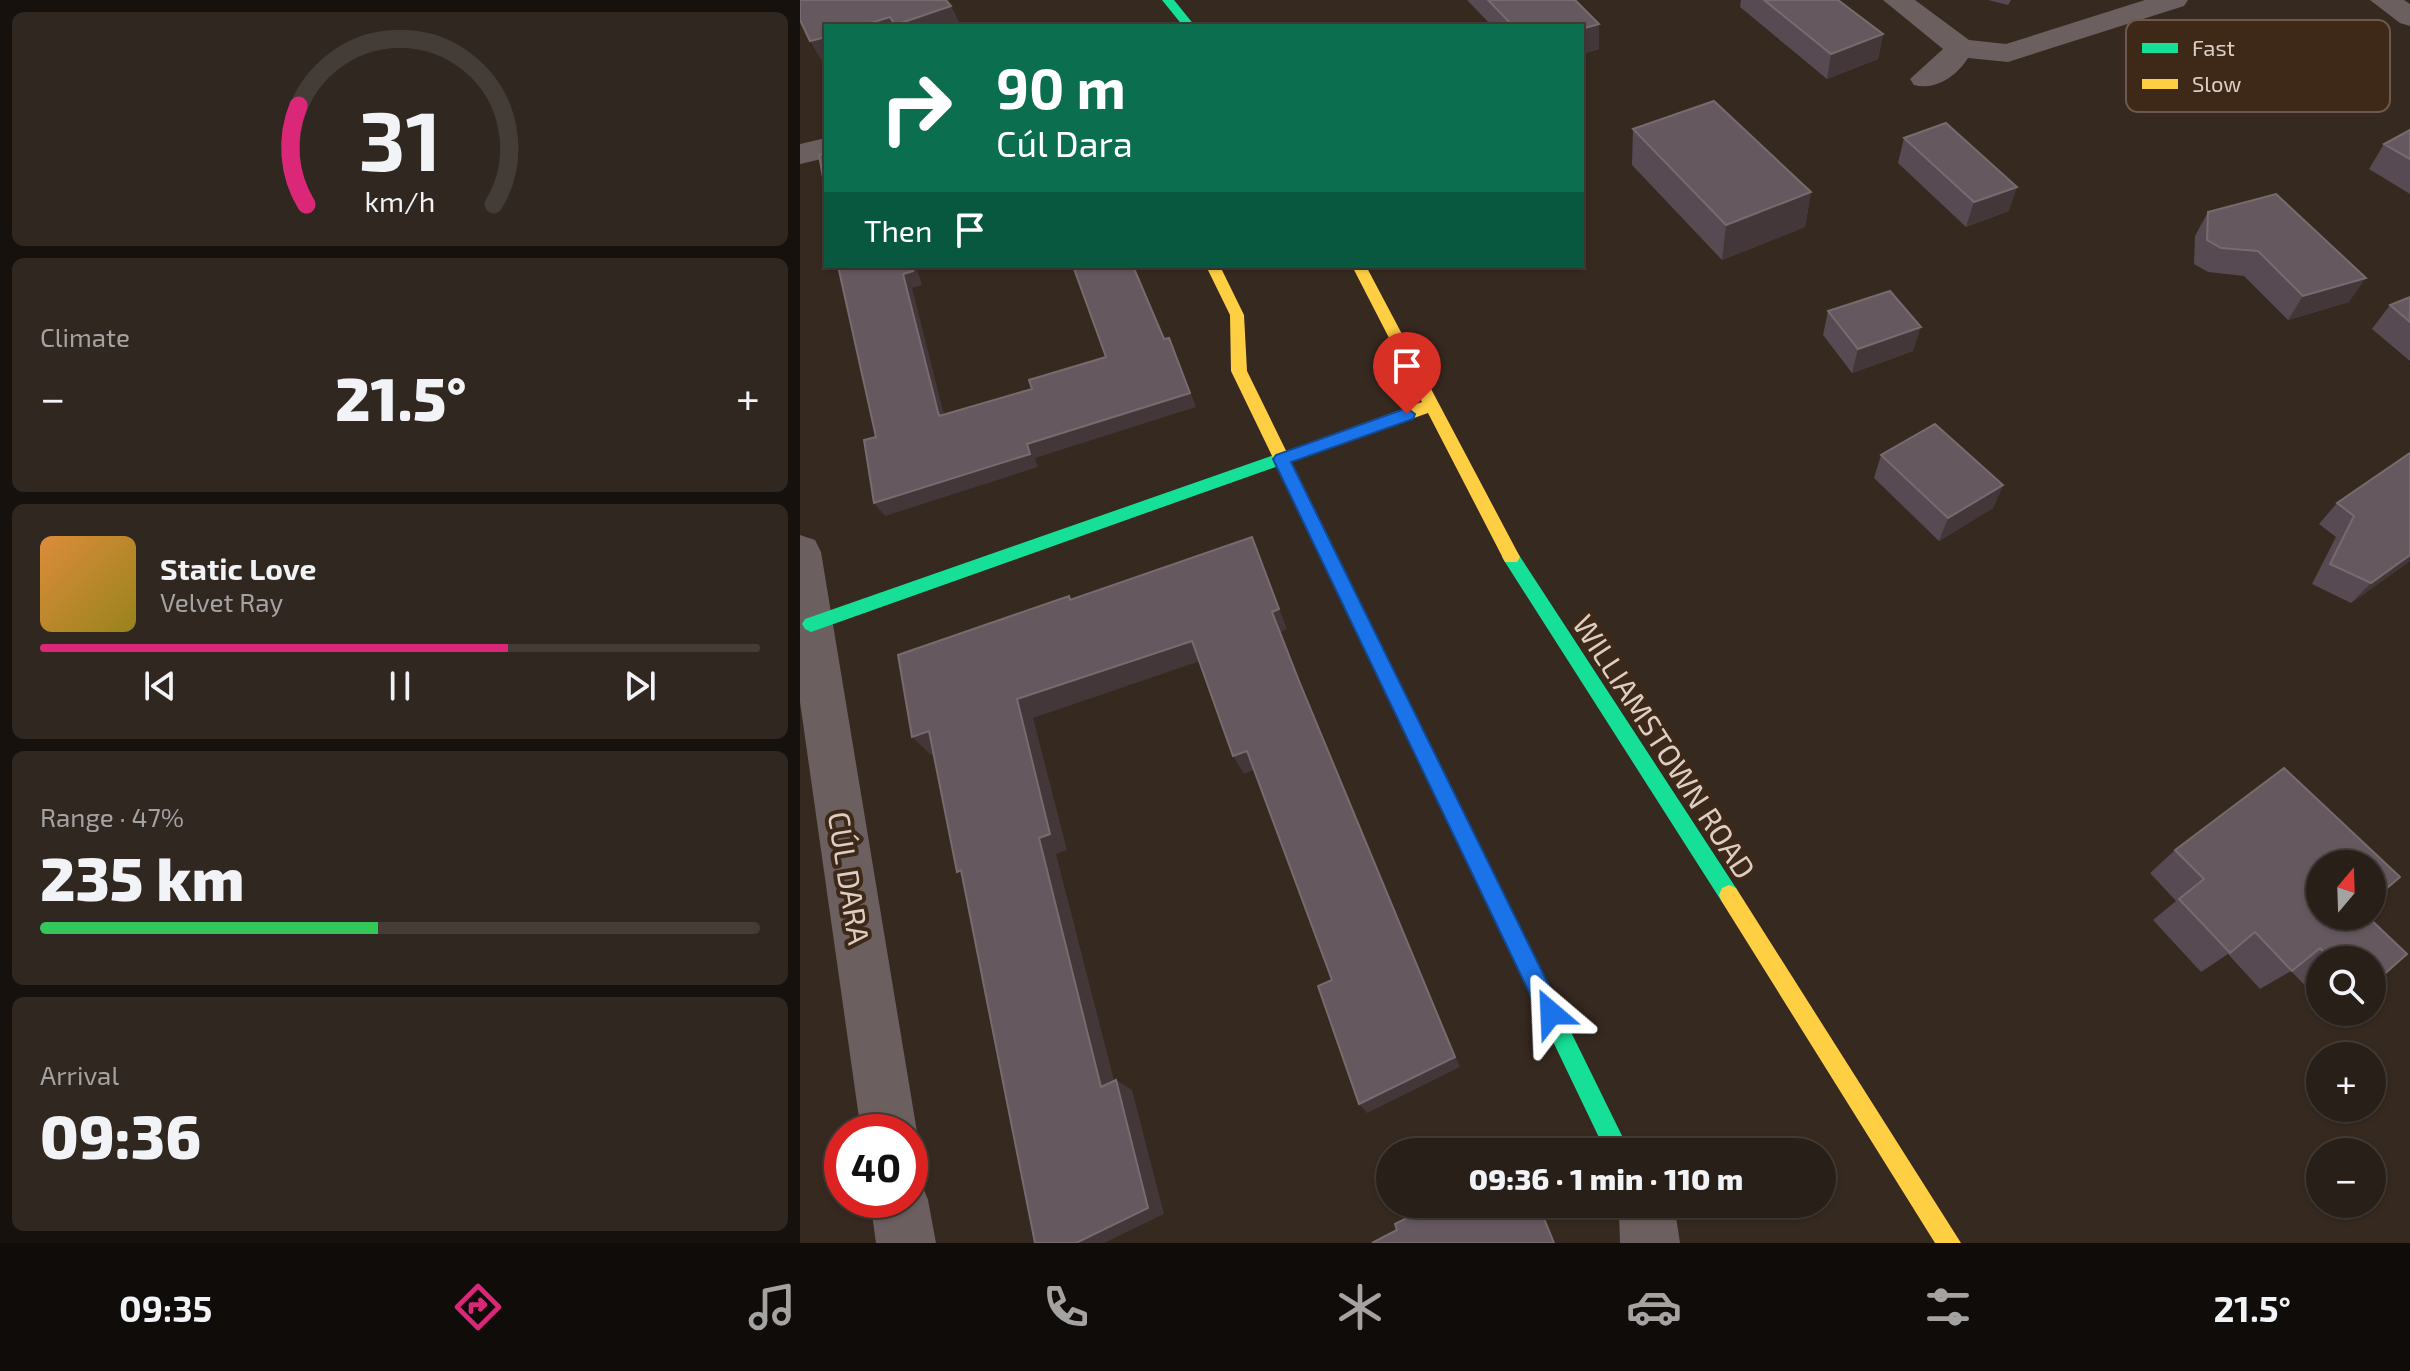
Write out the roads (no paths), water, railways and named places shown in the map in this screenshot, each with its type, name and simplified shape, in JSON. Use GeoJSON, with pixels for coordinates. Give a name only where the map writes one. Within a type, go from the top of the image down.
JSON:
{"type":"FeatureCollection","features":[{"type":"Feature","properties":{"kind":"street"},"geometry":{"type":"LineString","coordinates":[[1168,0],[1187,24]]}},
{"type":"Feature","properties":{"kind":"street"},"geometry":{"type":"LineString","coordinates":[[1897,0],[1959,47],[1985,53],[2008,53],[2174,0]]}},
{"type":"Feature","properties":{"kind":"street"},"geometry":{"type":"LineString","coordinates":[[2384,0],[2410,17]]}},
{"type":"Feature","properties":{"kind":"street"},"geometry":{"type":"LineString","coordinates":[[1925,79],[1951,61],[1959,47]]}},
{"type":"Feature","properties":{"kind":"street"},"geometry":{"type":"LineString","coordinates":[[800,154],[824,148]]}},
{"type":"Feature","properties":{"kind":"street"},"geometry":{"type":"LineString","coordinates":[[1214,268],[1237,315],[1239,371],[1611,1138]]}},
{"type":"Feature","properties":{"kind":"street","name":"WILLIAMSTOWN ROAD"},"geometry":{"type":"LineString","coordinates":[[1360,268],[1404,347],[1489,520],[1564,644],[1867,1109],[1949,1243]]}},
{"type":"Feature","properties":{"kind":"street"},"geometry":{"type":"LineString","coordinates":[[811,624],[1432,405]]}},
{"type":"Feature","properties":{"kind":"street","name":"CÚL DARA"},"geometry":{"type":"LineString","coordinates":[[800,552],[886,1114]]}},
{"type":"Feature","properties":{"kind":"street"},"geometry":{"type":"LineString","coordinates":[[902,1218],[906,1243]]}},
{"type":"Feature","properties":{"kind":"street"},"geometry":{"type":"LineString","coordinates":[[1648,1218],[1650,1243]]}}]}
